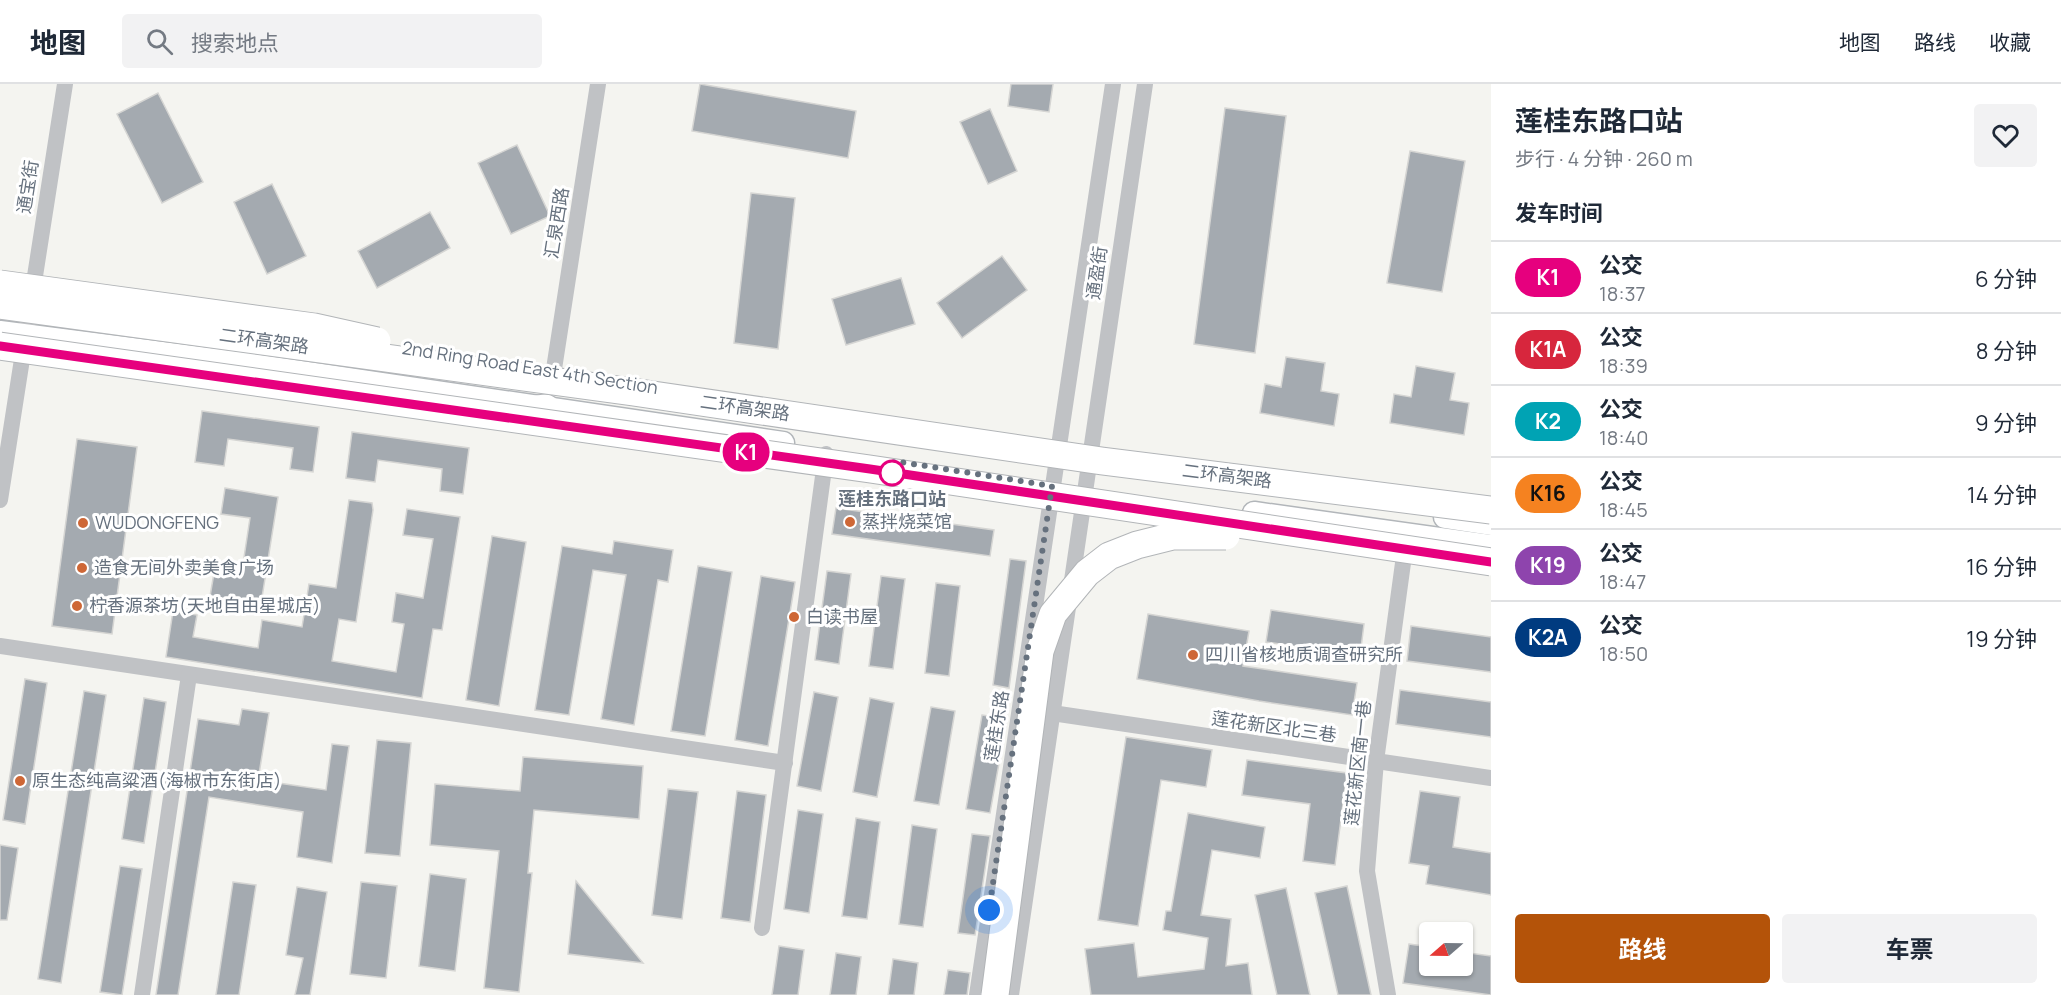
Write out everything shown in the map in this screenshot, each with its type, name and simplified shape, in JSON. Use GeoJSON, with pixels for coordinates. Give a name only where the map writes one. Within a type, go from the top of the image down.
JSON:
{"type":"FeatureCollection","features":[{"type":"Feature","properties":{"kind":"highway"},"geometry":{"type":"LineString","coordinates":[[0,284],[314,327],[551,374]]}},
{"type":"Feature","properties":{"kind":"highway","name":"二环高架路"},"geometry":{"type":"LineString","coordinates":[[0,305],[551,374],[1102,460],[1491,510]]}},
{"type":"Feature","properties":{"kind":"highway"},"geometry":{"type":"LineString","coordinates":[[0,346],[882,471],[1491,562]]}},
{"type":"Feature","properties":{"kind":"highway"},"geometry":{"type":"LineString","coordinates":[[0,360],[445,420],[546,408]]}},
{"type":"Feature","properties":{"kind":"highway"},"geometry":{"type":"LineString","coordinates":[[995,995],[1040,651],[1053,614],[1087,573],[1109,556],[1137,544],[1173,536],[1347,541]]}},
{"type":"Feature","properties":{"kind":"main road","name":"2nd Ring Road East 4th Section"},"geometry":{"type":"LineString","coordinates":[[0,293],[551,374],[1088,467],[1491,524]]}},
{"type":"Feature","properties":{"kind":"main road","name":"2nd Ring Road East 4th Section"},"geometry":{"type":"LineString","coordinates":[[0,332],[248,364],[1052,486],[1491,546]]}},
{"type":"Feature","properties":{"kind":"street","name":"通宝街"},"geometry":{"type":"LineString","coordinates":[[0,500],[64,84]]}},
{"type":"Feature","properties":{"kind":"street","name":"汇泉西路"},"geometry":{"type":"LineString","coordinates":[[551,374],[598,84]]}},
{"type":"Feature","properties":{"kind":"street","name":"通盈街"},"geometry":{"type":"LineString","coordinates":[[1056,462],[1113,84]]}},
{"type":"Feature","properties":{"kind":"street","name":"通盈街"},"geometry":{"type":"LineString","coordinates":[[1088,467],[1145,84]]}},
{"type":"Feature","properties":{"kind":"street"},"geometry":{"type":"LineString","coordinates":[[762,928],[826,450]]}},
{"type":"Feature","properties":{"kind":"street","name":"莲桂东路"},"geometry":{"type":"LineString","coordinates":[[977,995],[1056,462]]}},
{"type":"Feature","properties":{"kind":"street"},"geometry":{"type":"LineString","coordinates":[[1011,995],[1088,467]]}},
{"type":"Feature","properties":{"kind":"street","name":"莲花新区南一巷"},"geometry":{"type":"LineString","coordinates":[[1388,995],[1367,871],[1376,761],[1407,534]]}},
{"type":"Feature","properties":{"kind":"street"},"geometry":{"type":"LineString","coordinates":[[0,646],[784,763]]}},
{"type":"Feature","properties":{"kind":"street"},"geometry":{"type":"LineString","coordinates":[[142,995],[189,675]]}},
{"type":"Feature","properties":{"kind":"street","name":"莲花新区北三巷"},"geometry":{"type":"LineString","coordinates":[[1052,713],[1491,778]]}},
{"type":"Feature","properties":{"kind":"building"},"geometry":{"type":"Polygon","coordinates":[[[700,84],[856,111],[848,158],[692,131],[700,84]]]}},
{"type":"Feature","properties":{"kind":"building"},"geometry":{"type":"Polygon","coordinates":[[[1011,84],[1053,84],[1049,112],[1008,106],[1011,84]]]}},
{"type":"Feature","properties":{"kind":"building"},"geometry":{"type":"Polygon","coordinates":[[[158,93],[203,182],[162,203],[117,114],[158,93]]]}},
{"type":"Feature","properties":{"kind":"building"},"geometry":{"type":"Polygon","coordinates":[[[1225,108],[1286,116],[1255,353],[1194,344],[1225,108]]]}},
{"type":"Feature","properties":{"kind":"building"},"geometry":{"type":"Polygon","coordinates":[[[990,109],[1017,171],[988,184],[960,122],[990,109]]]}},
{"type":"Feature","properties":{"kind":"building"},"geometry":{"type":"Polygon","coordinates":[[[517,145],[550,216],[511,234],[478,163],[517,145]]]}},
{"type":"Feature","properties":{"kind":"building"},"geometry":{"type":"Polygon","coordinates":[[[1410,151],[1465,161],[1442,292],[1387,283],[1410,151]]]}},
{"type":"Feature","properties":{"kind":"building"},"geometry":{"type":"Polygon","coordinates":[[[272,184],[306,256],[267,274],[234,202],[272,184]]]}},
{"type":"Feature","properties":{"kind":"building"},"geometry":{"type":"Polygon","coordinates":[[[751,193],[795,198],[778,349],[734,343],[751,193]]]}},
{"type":"Feature","properties":{"kind":"building"},"geometry":{"type":"Polygon","coordinates":[[[430,212],[450,248],[377,288],[358,251],[430,212]]]}},
{"type":"Feature","properties":{"kind":"building"},"geometry":{"type":"Polygon","coordinates":[[[1002,256],[1027,290],[962,338],[937,303],[1002,256]]]}},
{"type":"Feature","properties":{"kind":"building"},"geometry":{"type":"Polygon","coordinates":[[[901,278],[915,324],[846,345],[832,299],[901,278]]]}},
{"type":"Feature","properties":{"kind":"building"},"geometry":{"type":"Polygon","coordinates":[[[1286,357],[1325,363],[1321,391],[1339,394],[1334,426],[1260,413],[1265,384],[1281,387],[1286,357]]]}},
{"type":"Feature","properties":{"kind":"building"},"geometry":{"type":"Polygon","coordinates":[[[1416,366],[1455,373],[1450,400],[1469,403],[1464,435],[1390,423],[1394,394],[1411,397],[1416,366]]]}},
{"type":"Feature","properties":{"kind":"building"},"geometry":{"type":"Polygon","coordinates":[[[202,411],[319,427],[313,472],[290,469],[293,448],[228,439],[224,466],[195,462],[202,411]]]}},
{"type":"Feature","properties":{"kind":"building"},"geometry":{"type":"Polygon","coordinates":[[[352,432],[469,448],[463,494],[440,491],[442,469],[378,460],[375,482],[346,478],[352,432]]]}},
{"type":"Feature","properties":{"kind":"building"},"geometry":{"type":"Polygon","coordinates":[[[77,439],[137,447],[112,634],[52,626],[77,439]]]}},
{"type":"Feature","properties":{"kind":"building"},"geometry":{"type":"Polygon","coordinates":[[[225,488],[278,497],[260,610],[209,602],[214,573],[241,577],[250,518],[221,514],[225,488]]]}},
{"type":"Feature","properties":{"kind":"building"},"geometry":{"type":"Polygon","coordinates":[[[349,500],[372,503],[373,510],[356,622],[339,619],[332,661],[396,672],[404,624],[392,622],[396,593],[423,598],[433,539],[403,535],[407,509],[460,517],[442,630],[433,629],[422,698],[166,657],[173,611],[197,615],[193,637],[258,648],[262,620],[302,627],[309,584],[336,588],[349,500]]]}},
{"type":"Feature","properties":{"kind":"building"},"geometry":{"type":"Polygon","coordinates":[[[836,508],[994,530],[990,556],[832,534],[836,508]]]}},
{"type":"Feature","properties":{"kind":"building"},"geometry":{"type":"Polygon","coordinates":[[[492,536],[526,542],[499,706],[466,700],[492,536]]]}},
{"type":"Feature","properties":{"kind":"building"},"geometry":{"type":"Polygon","coordinates":[[[614,541],[673,550],[668,582],[658,580],[634,725],[601,719],[626,575],[593,570],[569,715],[535,710],[562,546],[612,554],[614,541]]]}},
{"type":"Feature","properties":{"kind":"building"},"geometry":{"type":"Polygon","coordinates":[[[1010,559],[1026,561],[1009,688],[993,685],[1010,559]]]}},
{"type":"Feature","properties":{"kind":"building"},"geometry":{"type":"Polygon","coordinates":[[[698,566],[732,572],[705,736],[671,731],[698,566]]]}},
{"type":"Feature","properties":{"kind":"building"},"geometry":{"type":"Polygon","coordinates":[[[827,571],[851,574],[839,664],[815,660],[827,571]]]}},
{"type":"Feature","properties":{"kind":"building"},"geometry":{"type":"Polygon","coordinates":[[[761,576],[795,582],[768,746],[735,740],[761,576]]]}},
{"type":"Feature","properties":{"kind":"building"},"geometry":{"type":"Polygon","coordinates":[[[881,576],[905,579],[893,669],[869,666],[881,576]]]}},
{"type":"Feature","properties":{"kind":"building"},"geometry":{"type":"Polygon","coordinates":[[[936,583],[960,586],[949,676],[925,673],[936,583]]]}},
{"type":"Feature","properties":{"kind":"building"},"geometry":{"type":"Polygon","coordinates":[[[1271,610],[1364,624],[1360,656],[1266,642],[1271,610]]]}},
{"type":"Feature","properties":{"kind":"building","name":"四川省核地质调查研究所"},"geometry":{"type":"Polygon","coordinates":[[[1148,614],[1249,631],[1243,666],[1357,683],[1352,715],[1137,679],[1148,614]]]}},
{"type":"Feature","properties":{"kind":"building"},"geometry":{"type":"Polygon","coordinates":[[[1411,626],[1491,637],[1491,672],[1407,661],[1411,626]]]}},
{"type":"Feature","properties":{"kind":"building"},"geometry":{"type":"Polygon","coordinates":[[[25,679],[47,683],[25,824],[3,820],[25,679]]]}},
{"type":"Feature","properties":{"kind":"building"},"geometry":{"type":"Polygon","coordinates":[[[1400,690],[1491,702],[1491,737],[1396,724],[1400,690]]]}},
{"type":"Feature","properties":{"kind":"building"},"geometry":{"type":"Polygon","coordinates":[[[84,691],[106,695],[61,983],[38,979],[84,691]]]}},
{"type":"Feature","properties":{"kind":"building"},"geometry":{"type":"Polygon","coordinates":[[[814,692],[838,697],[821,791],[797,786],[814,692]]]}},
{"type":"Feature","properties":{"kind":"building"},"geometry":{"type":"Polygon","coordinates":[[[144,698],[166,702],[144,843],[122,839],[144,698]]]}},
{"type":"Feature","properties":{"kind":"building"},"geometry":{"type":"Polygon","coordinates":[[[870,698],[894,703],[877,797],[853,792],[870,698]]]}},
{"type":"Feature","properties":{"kind":"building"},"geometry":{"type":"Polygon","coordinates":[[[931,707],[955,711],[939,805],[914,801],[931,707]]]}},
{"type":"Feature","properties":{"kind":"building"},"geometry":{"type":"Polygon","coordinates":[[[242,709],[269,713],[258,780],[326,790],[332,744],[349,746],[332,863],[297,857],[303,812],[209,797],[178,995],[156,995],[198,719],[239,725],[242,709]]]}},
{"type":"Feature","properties":{"kind":"building"},"geometry":{"type":"Polygon","coordinates":[[[982,715],[1007,719],[990,813],[966,809],[982,715]]]}},
{"type":"Feature","properties":{"kind":"building"},"geometry":{"type":"Polygon","coordinates":[[[1126,737],[1212,750],[1206,787],[1161,780],[1138,926],[1098,920],[1126,737]]]}},
{"type":"Feature","properties":{"kind":"building"},"geometry":{"type":"Polygon","coordinates":[[[377,740],[411,743],[400,856],[365,853],[377,740]]]}},
{"type":"Feature","properties":{"kind":"building"},"geometry":{"type":"Polygon","coordinates":[[[523,757],[643,766],[639,819],[534,810],[528,873],[532,873],[519,992],[484,988],[499,851],[430,845],[435,784],[520,791],[523,757]]]}},
{"type":"Feature","properties":{"kind":"building"},"geometry":{"type":"Polygon","coordinates":[[[1247,760],[1347,773],[1335,865],[1303,861],[1310,804],[1242,795],[1247,760]]]}},
{"type":"Feature","properties":{"kind":"building"},"geometry":{"type":"Polygon","coordinates":[[[668,789],[698,792],[682,919],[652,915],[668,789]]]}},
{"type":"Feature","properties":{"kind":"building"},"geometry":{"type":"Polygon","coordinates":[[[737,791],[766,795],[750,922],[721,918],[737,791]]]}},
{"type":"Feature","properties":{"kind":"building"},"geometry":{"type":"Polygon","coordinates":[[[1420,791],[1460,797],[1453,847],[1491,853],[1491,895],[1426,884],[1429,866],[1409,863],[1420,791]]]}},
{"type":"Feature","properties":{"kind":"building"},"geometry":{"type":"Polygon","coordinates":[[[798,810],[823,814],[809,913],[784,909],[798,810]]]}},
{"type":"Feature","properties":{"kind":"building"},"geometry":{"type":"Polygon","coordinates":[[[1188,813],[1265,827],[1260,858],[1212,850],[1201,915],[1231,919],[1226,966],[1248,963],[1252,995],[1091,995],[1085,949],[1134,943],[1138,977],[1204,969],[1208,938],[1163,930],[1166,911],[1171,911],[1188,813]]]}},
{"type":"Feature","properties":{"kind":"building"},"geometry":{"type":"Polygon","coordinates":[[[856,818],[880,822],[867,919],[842,916],[856,818]]]}},
{"type":"Feature","properties":{"kind":"building"},"geometry":{"type":"Polygon","coordinates":[[[912,825],[937,829],[923,927],[899,924],[912,825]]]}},
{"type":"Feature","properties":{"kind":"building"},"geometry":{"type":"Polygon","coordinates":[[[972,834],[990,836],[975,935],[958,933],[972,834]]]}},
{"type":"Feature","properties":{"kind":"building"},"geometry":{"type":"Polygon","coordinates":[[[0,845],[18,848],[7,920],[0,920],[0,845]]]}},
{"type":"Feature","properties":{"kind":"building"},"geometry":{"type":"Polygon","coordinates":[[[120,866],[142,869],[122,995],[100,992],[120,866]]]}},
{"type":"Feature","properties":{"kind":"building"},"geometry":{"type":"Polygon","coordinates":[[[430,874],[466,879],[455,971],[419,966],[430,874]]]}},
{"type":"Feature","properties":{"kind":"building"},"geometry":{"type":"Polygon","coordinates":[[[576,881],[643,963],[568,954],[576,881]]]}},
{"type":"Feature","properties":{"kind":"building"},"geometry":{"type":"Polygon","coordinates":[[[233,882],[256,885],[239,995],[216,995],[233,882]]]}},
{"type":"Feature","properties":{"kind":"building"},"geometry":{"type":"Polygon","coordinates":[[[361,882],[397,886],[386,978],[350,974],[361,882]]]}},
{"type":"Feature","properties":{"kind":"building"},"geometry":{"type":"Polygon","coordinates":[[[1347,886],[1371,995],[1338,995],[1315,893],[1347,886]]]}},
{"type":"Feature","properties":{"kind":"building"},"geometry":{"type":"Polygon","coordinates":[[[297,887],[327,892],[310,995],[295,995],[303,958],[286,955],[297,887]]]}},
{"type":"Feature","properties":{"kind":"building"},"geometry":{"type":"Polygon","coordinates":[[[1286,888],[1310,995],[1277,995],[1255,895],[1286,888]]]}},
{"type":"Feature","properties":{"kind":"building"},"geometry":{"type":"Polygon","coordinates":[[[1409,944],[1419,945],[1419,976],[1473,976],[1473,954],[1491,956],[1491,995],[1403,983],[1409,944]]]}},
{"type":"Feature","properties":{"kind":"building"},"geometry":{"type":"Polygon","coordinates":[[[779,946],[804,950],[798,995],[772,995],[779,946]]]}},
{"type":"Feature","properties":{"kind":"building"},"geometry":{"type":"Polygon","coordinates":[[[836,953],[861,957],[856,995],[830,995],[836,953]]]}},
{"type":"Feature","properties":{"kind":"building"},"geometry":{"type":"Polygon","coordinates":[[[893,959],[918,963],[914,995],[888,995],[893,959]]]}},
{"type":"Feature","properties":{"kind":"building"},"geometry":{"type":"Polygon","coordinates":[[[948,970],[970,973],[967,995],[944,995],[948,970]]]}},
{"type":"Feature","properties":{"kind":"bus line","name":"K1"},"geometry":{"type":"LineString","coordinates":[[0,346],[870,469],[1491,562]]}},
{"type":"Feature","properties":{"kind":"place","name":"莲桂东路口站"},"geometry":{"type":"Point","coordinates":[892,473]}},
{"type":"Feature","properties":{"kind":"place","name":"蒸拌烧菜馆"},"geometry":{"type":"Point","coordinates":[850,522]}},
{"type":"Feature","properties":{"kind":"place","name":"WUDONGFENG"},"geometry":{"type":"Point","coordinates":[83,523]}},
{"type":"Feature","properties":{"kind":"place","name":"造食无间外卖美食广场"},"geometry":{"type":"Point","coordinates":[82,568]}},
{"type":"Feature","properties":{"kind":"place","name":"柠香源茶坊(天地自由星城店)"},"geometry":{"type":"Point","coordinates":[77,606]}},
{"type":"Feature","properties":{"kind":"place","name":"白读书屋"},"geometry":{"type":"Point","coordinates":[794,617]}},
{"type":"Feature","properties":{"kind":"place","name":"四川省核地质调查研究所"},"geometry":{"type":"Point","coordinates":[1193,655]}},
{"type":"Feature","properties":{"kind":"place","name":"原生态纯高粱酒(海椒市东街店)"},"geometry":{"type":"Point","coordinates":[20,781]}},
{"type":"Feature","properties":{"kind":"route"},"geometry":{"type":"LineString","coordinates":[[892,473],[894,461],[1052,486],[989,910]]}}]}
